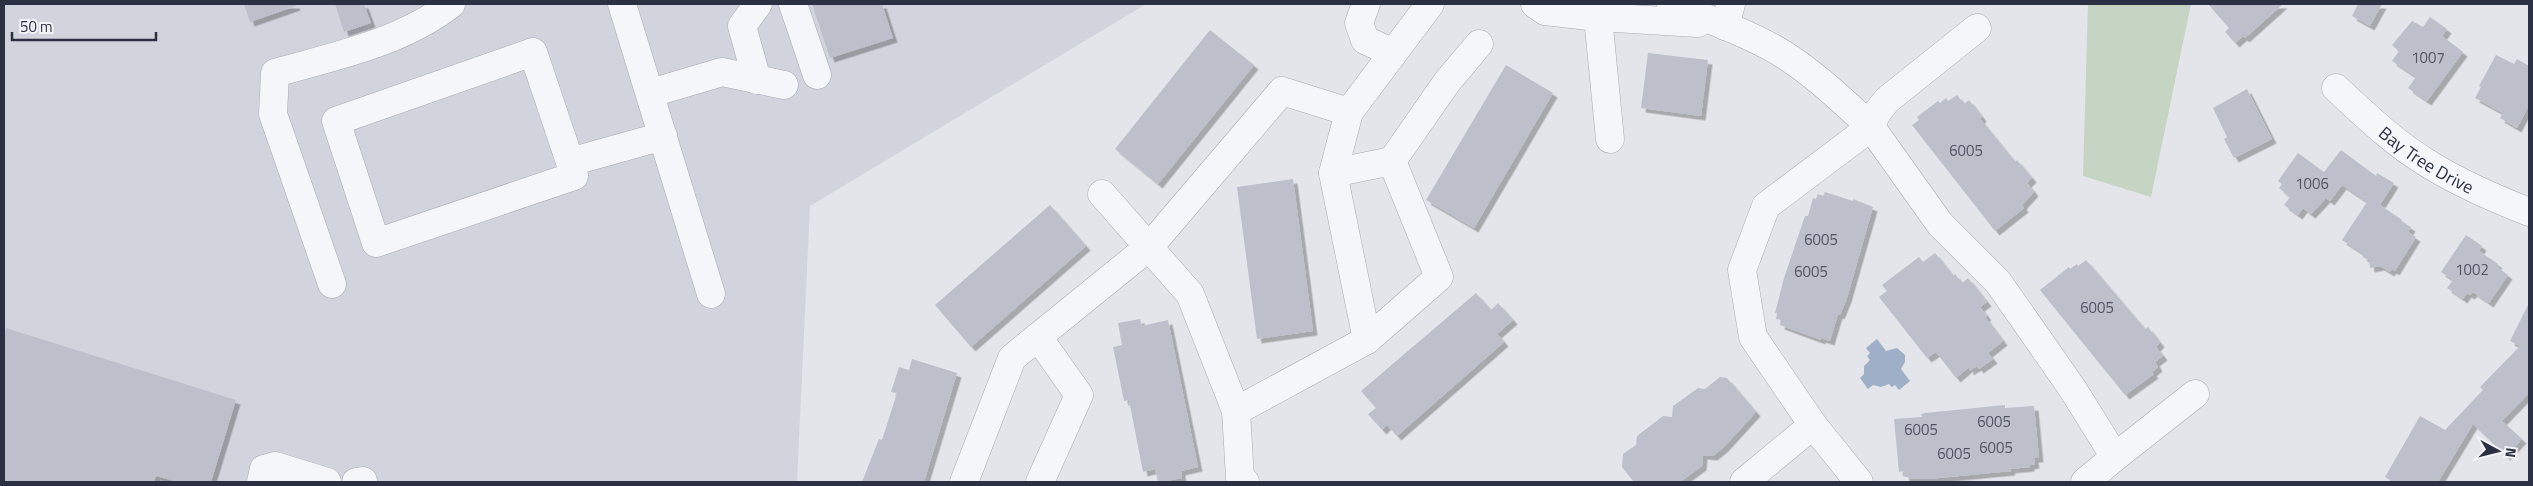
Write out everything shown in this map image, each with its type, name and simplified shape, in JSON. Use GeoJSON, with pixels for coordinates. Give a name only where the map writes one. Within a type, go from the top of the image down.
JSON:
{"type":"FeatureCollection","features":[{"type":"Feature","properties":{"kind":"street"},"geometry":{"type":"LineString","coordinates":[[332,284],[273,114],[275,73],[384,41],[442,11],[451,4]]}},
{"type":"Feature","properties":{"kind":"street"},"geometry":{"type":"LineString","coordinates":[[622,4],[651,93],[711,294]]}},
{"type":"Feature","properties":{"kind":"street"},"geometry":{"type":"LineString","coordinates":[[757,80],[742,26],[758,4]]}},
{"type":"Feature","properties":{"kind":"street"},"geometry":{"type":"LineString","coordinates":[[794,4],[817,75]]}},
{"type":"Feature","properties":{"kind":"street"},"geometry":{"type":"LineString","coordinates":[[1366,4],[1359,23],[1365,40],[1393,53]]}},
{"type":"Feature","properties":{"kind":"street"},"geometry":{"type":"LineString","coordinates":[[1367,340],[1333,173],[1349,112],[1430,4]]}},
{"type":"Feature","properties":{"kind":"street"},"geometry":{"type":"LineString","coordinates":[[1534,4],[1545,10],[1598,17],[1728,15]]}},
{"type":"Feature","properties":{"kind":"street"},"geometry":{"type":"LineString","coordinates":[[1671,4],[1728,15],[1789,57],[1834,93],[1871,127],[1940,224],[1998,282],[2072,388],[2115,457]]}},
{"type":"Feature","properties":{"kind":"street"},"geometry":{"type":"LineString","coordinates":[[1598,17],[1610,139]]}},
{"type":"Feature","properties":{"kind":"street"},"geometry":{"type":"LineString","coordinates":[[1859,482],[1813,425],[1753,337],[1742,270],[1766,206],[1871,127],[1876,114],[1887,100],[1977,28]]}},
{"type":"Feature","properties":{"kind":"street"},"geometry":{"type":"LineString","coordinates":[[1333,173],[1392,161],[1446,82],[1479,44]]}},
{"type":"Feature","properties":{"kind":"street"},"geometry":{"type":"LineString","coordinates":[[533,52],[570,162],[574,176],[376,243],[336,121],[533,52]]}},
{"type":"Feature","properties":{"kind":"street"},"geometry":{"type":"LineString","coordinates":[[651,93],[722,72],[784,85]]}},
{"type":"Feature","properties":{"kind":"street","name":"Bay Tree Drive"},"geometry":{"type":"LineString","coordinates":[[2336,88],[2384,132],[2430,165],[2480,192],[2529,212]]}},
{"type":"Feature","properties":{"kind":"street"},"geometry":{"type":"LineString","coordinates":[[964,482],[1012,358],[1150,246],[1282,92],[1349,112]]}},
{"type":"Feature","properties":{"kind":"street"},"geometry":{"type":"LineString","coordinates":[[570,162],[663,136]]}},
{"type":"Feature","properties":{"kind":"street"},"geometry":{"type":"LineString","coordinates":[[1236,411],[1367,340],[1439,277],[1392,161]]}},
{"type":"Feature","properties":{"kind":"street"},"geometry":{"type":"LineString","coordinates":[[1102,194],[1150,246],[1190,294],[1236,411],[1240,478],[1244,482]]}},
{"type":"Feature","properties":{"kind":"street"},"geometry":{"type":"LineString","coordinates":[[1038,337],[1079,395],[1040,482]]}},
{"type":"Feature","properties":{"kind":"street"},"geometry":{"type":"LineString","coordinates":[[2085,482],[2195,394]]}},
{"type":"Feature","properties":{"kind":"street"},"geometry":{"type":"LineString","coordinates":[[1744,482],[1813,425]]}},
{"type":"Feature","properties":{"kind":"street"},"geometry":{"type":"LineString","coordinates":[[261,482],[264,468],[275,466],[326,482]]}},
{"type":"Feature","properties":{"kind":"shaded area"},"geometry":{"type":"Polygon","coordinates":[[[4,4],[1146,4],[810,206],[797,482],[4,482],[4,4]]]}},
{"type":"Feature","properties":{"kind":"green space"},"geometry":{"type":"Polygon","coordinates":[[[2088,4],[2191,4],[2151,197],[2083,176],[2088,4]]]}},
{"type":"Feature","properties":{"kind":"water"},"geometry":{"type":"Polygon","coordinates":[[[1877,339],[1886,351],[1897,348],[1905,355],[1905,362],[1901,369],[1910,381],[1899,390],[1895,385],[1892,387],[1889,384],[1881,387],[1873,385],[1868,389],[1860,378],[1864,374],[1864,366],[1870,360],[1867,356],[1870,353],[1866,348],[1877,339]]]}},
{"type":"Feature","properties":{"kind":"building"},"geometry":{"type":"Polygon","coordinates":[[[244,4],[295,4],[296,6],[250,22],[244,4]]]}},
{"type":"Feature","properties":{"kind":"building"},"geometry":{"type":"Polygon","coordinates":[[[335,4],[364,4],[371,23],[344,32],[335,4]]]}},
{"type":"Feature","properties":{"kind":"building"},"geometry":{"type":"Polygon","coordinates":[[[812,4],[882,4],[893,38],[830,58],[812,4]]]}},
{"type":"Feature","properties":{"kind":"building"},"geometry":{"type":"Polygon","coordinates":[[[2208,4],[2283,4],[2245,38],[2243,36],[2235,43],[2225,32],[2229,28],[2208,4]]]}},
{"type":"Feature","properties":{"kind":"building"},"geometry":{"type":"Polygon","coordinates":[[[2358,4],[2382,4],[2370,26],[2352,16],[2358,4]]]}},
{"type":"Feature","properties":{"kind":"building"},"geometry":{"type":"Polygon","coordinates":[[[2430,17],[2447,29],[2442,36],[2463,52],[2427,101],[2408,88],[2416,77],[2392,61],[2399,51],[2392,45],[2412,21],[2423,27],[2430,17]]]}},
{"type":"Feature","properties":{"kind":"building"},"geometry":{"type":"Polygon","coordinates":[[[1210,30],[1254,65],[1158,184],[1115,149],[1210,30]]]}},
{"type":"Feature","properties":{"kind":"building"},"geometry":{"type":"Polygon","coordinates":[[[1648,53],[1708,60],[1701,116],[1641,108],[1648,53]]]}},
{"type":"Feature","properties":{"kind":"building"},"geometry":{"type":"Polygon","coordinates":[[[2496,55],[2514,64],[2517,59],[2529,66],[2529,105],[2517,128],[2500,118],[2503,113],[2475,98],[2481,87],[2479,86],[2496,55]]]}},
{"type":"Feature","properties":{"kind":"building"},"geometry":{"type":"Polygon","coordinates":[[[1506,65],[1553,93],[1474,228],[1426,200],[1506,65]]]}},
{"type":"Feature","properties":{"kind":"building"},"geometry":{"type":"Polygon","coordinates":[[[2247,89],[2272,139],[2234,158],[2224,139],[2227,137],[2213,108],[2247,89]]]}},
{"type":"Feature","properties":{"kind":"building"},"geometry":{"type":"Polygon","coordinates":[[[1957,95],[1964,104],[1969,100],[1982,117],[1980,119],[2015,162],[2017,160],[2032,178],[2027,183],[2034,192],[2022,205],[2024,208],[1995,231],[1912,125],[1919,120],[1917,117],[1938,101],[1940,103],[1946,98],[1948,101],[1957,95]]]}},
{"type":"Feature","properties":{"kind":"building"},"geometry":{"type":"Polygon","coordinates":[[[2341,150],[2376,176],[2377,173],[2394,183],[2380,205],[2411,227],[2408,232],[2416,237],[2395,271],[2392,269],[2390,272],[2380,266],[2370,268],[2369,260],[2363,257],[2362,253],[2342,240],[2367,202],[2342,185],[2330,201],[2326,198],[2311,214],[2303,208],[2298,215],[2284,205],[2290,197],[2279,188],[2282,184],[2278,181],[2298,153],[2324,172],[2341,150]]]}},
{"type":"Feature","properties":{"kind":"building"},"geometry":{"type":"Polygon","coordinates":[[[1293,179],[1313,331],[1257,339],[1237,187],[1293,179]]]}},
{"type":"Feature","properties":{"kind":"building"},"geometry":{"type":"Polygon","coordinates":[[[1825,192],[1853,201],[1853,199],[1873,207],[1847,298],[1840,315],[1838,314],[1830,341],[1821,338],[1821,340],[1780,325],[1781,320],[1776,319],[1777,313],[1775,313],[1784,278],[1805,216],[1808,216],[1813,198],[1816,199],[1818,194],[1823,196],[1825,192]]]}},
{"type":"Feature","properties":{"kind":"building"},"geometry":{"type":"Polygon","coordinates":[[[1050,205],[1086,246],[971,347],[935,305],[1050,205]]]}},
{"type":"Feature","properties":{"kind":"building"},"geometry":{"type":"Polygon","coordinates":[[[2466,235],[2482,246],[2479,251],[2498,264],[2496,266],[2508,275],[2489,303],[2473,292],[2470,295],[2467,293],[2463,299],[2447,288],[2453,280],[2441,272],[2466,235]]]}},
{"type":"Feature","properties":{"kind":"building"},"geometry":{"type":"Polygon","coordinates":[[[1935,253],[1953,276],[1955,274],[1962,283],[1968,278],[1987,302],[1980,307],[2003,341],[1988,353],[1993,359],[1979,369],[1977,366],[1969,371],[1969,367],[1956,378],[1936,352],[1927,358],[1879,297],[1887,291],[1882,285],[1919,257],[1923,262],[1935,253]]]}},
{"type":"Feature","properties":{"kind":"building"},"geometry":{"type":"Polygon","coordinates":[[[2086,260],[2145,329],[2148,327],[2160,343],[2156,347],[2163,356],[2155,362],[2158,367],[2152,372],[2154,374],[2125,395],[2040,290],[2069,267],[2070,269],[2077,264],[2078,266],[2086,260]]]}},
{"type":"Feature","properties":{"kind":"building"},"geometry":{"type":"Polygon","coordinates":[[[1476,293],[1491,310],[1498,303],[1513,320],[1497,334],[1504,342],[1397,436],[1387,425],[1382,430],[1368,414],[1376,408],[1361,391],[1476,293]]]}},
{"type":"Feature","properties":{"kind":"building"},"geometry":{"type":"Polygon","coordinates":[[[2529,303],[2529,393],[2502,421],[2522,439],[2506,456],[2473,424],[2438,482],[2393,482],[2385,477],[2420,416],[2445,430],[2483,390],[2480,387],[2520,346],[2510,341],[2529,303]]]}},
{"type":"Feature","properties":{"kind":"building"},"geometry":{"type":"Polygon","coordinates":[[[1140,319],[1142,326],[1168,320],[1198,467],[1181,471],[1182,478],[1158,482],[1155,469],[1143,472],[1129,400],[1124,401],[1113,347],[1122,345],[1118,323],[1140,319]]]}},
{"type":"Feature","properties":{"kind":"building"},"geometry":{"type":"Polygon","coordinates":[[[6,328],[236,400],[211,482],[178,482],[156,476],[154,482],[4,482],[4,337],[6,328]]]}},
{"type":"Feature","properties":{"kind":"building"},"geometry":{"type":"Polygon","coordinates":[[[912,359],[957,373],[924,482],[862,482],[879,439],[882,440],[897,393],[891,392],[899,367],[909,370],[912,359]]]}},
{"type":"Feature","properties":{"kind":"building"},"geometry":{"type":"Polygon","coordinates":[[[1720,377],[1727,378],[1756,412],[1723,448],[1713,456],[1703,455],[1702,466],[1680,482],[1634,482],[1622,467],[1623,454],[1636,445],[1637,436],[1663,416],[1672,417],[1673,406],[1698,388],[1705,389],[1720,377]]]}},
{"type":"Feature","properties":{"kind":"building"},"geometry":{"type":"Polygon","coordinates":[[[2005,405],[2005,408],[2034,406],[2039,458],[2034,458],[2035,464],[2030,465],[2030,467],[2010,469],[2011,471],[1928,479],[1909,479],[1909,477],[1905,477],[1904,471],[1899,472],[1894,419],[1922,417],[1921,414],[1925,413],[2005,405]]]}}]}
